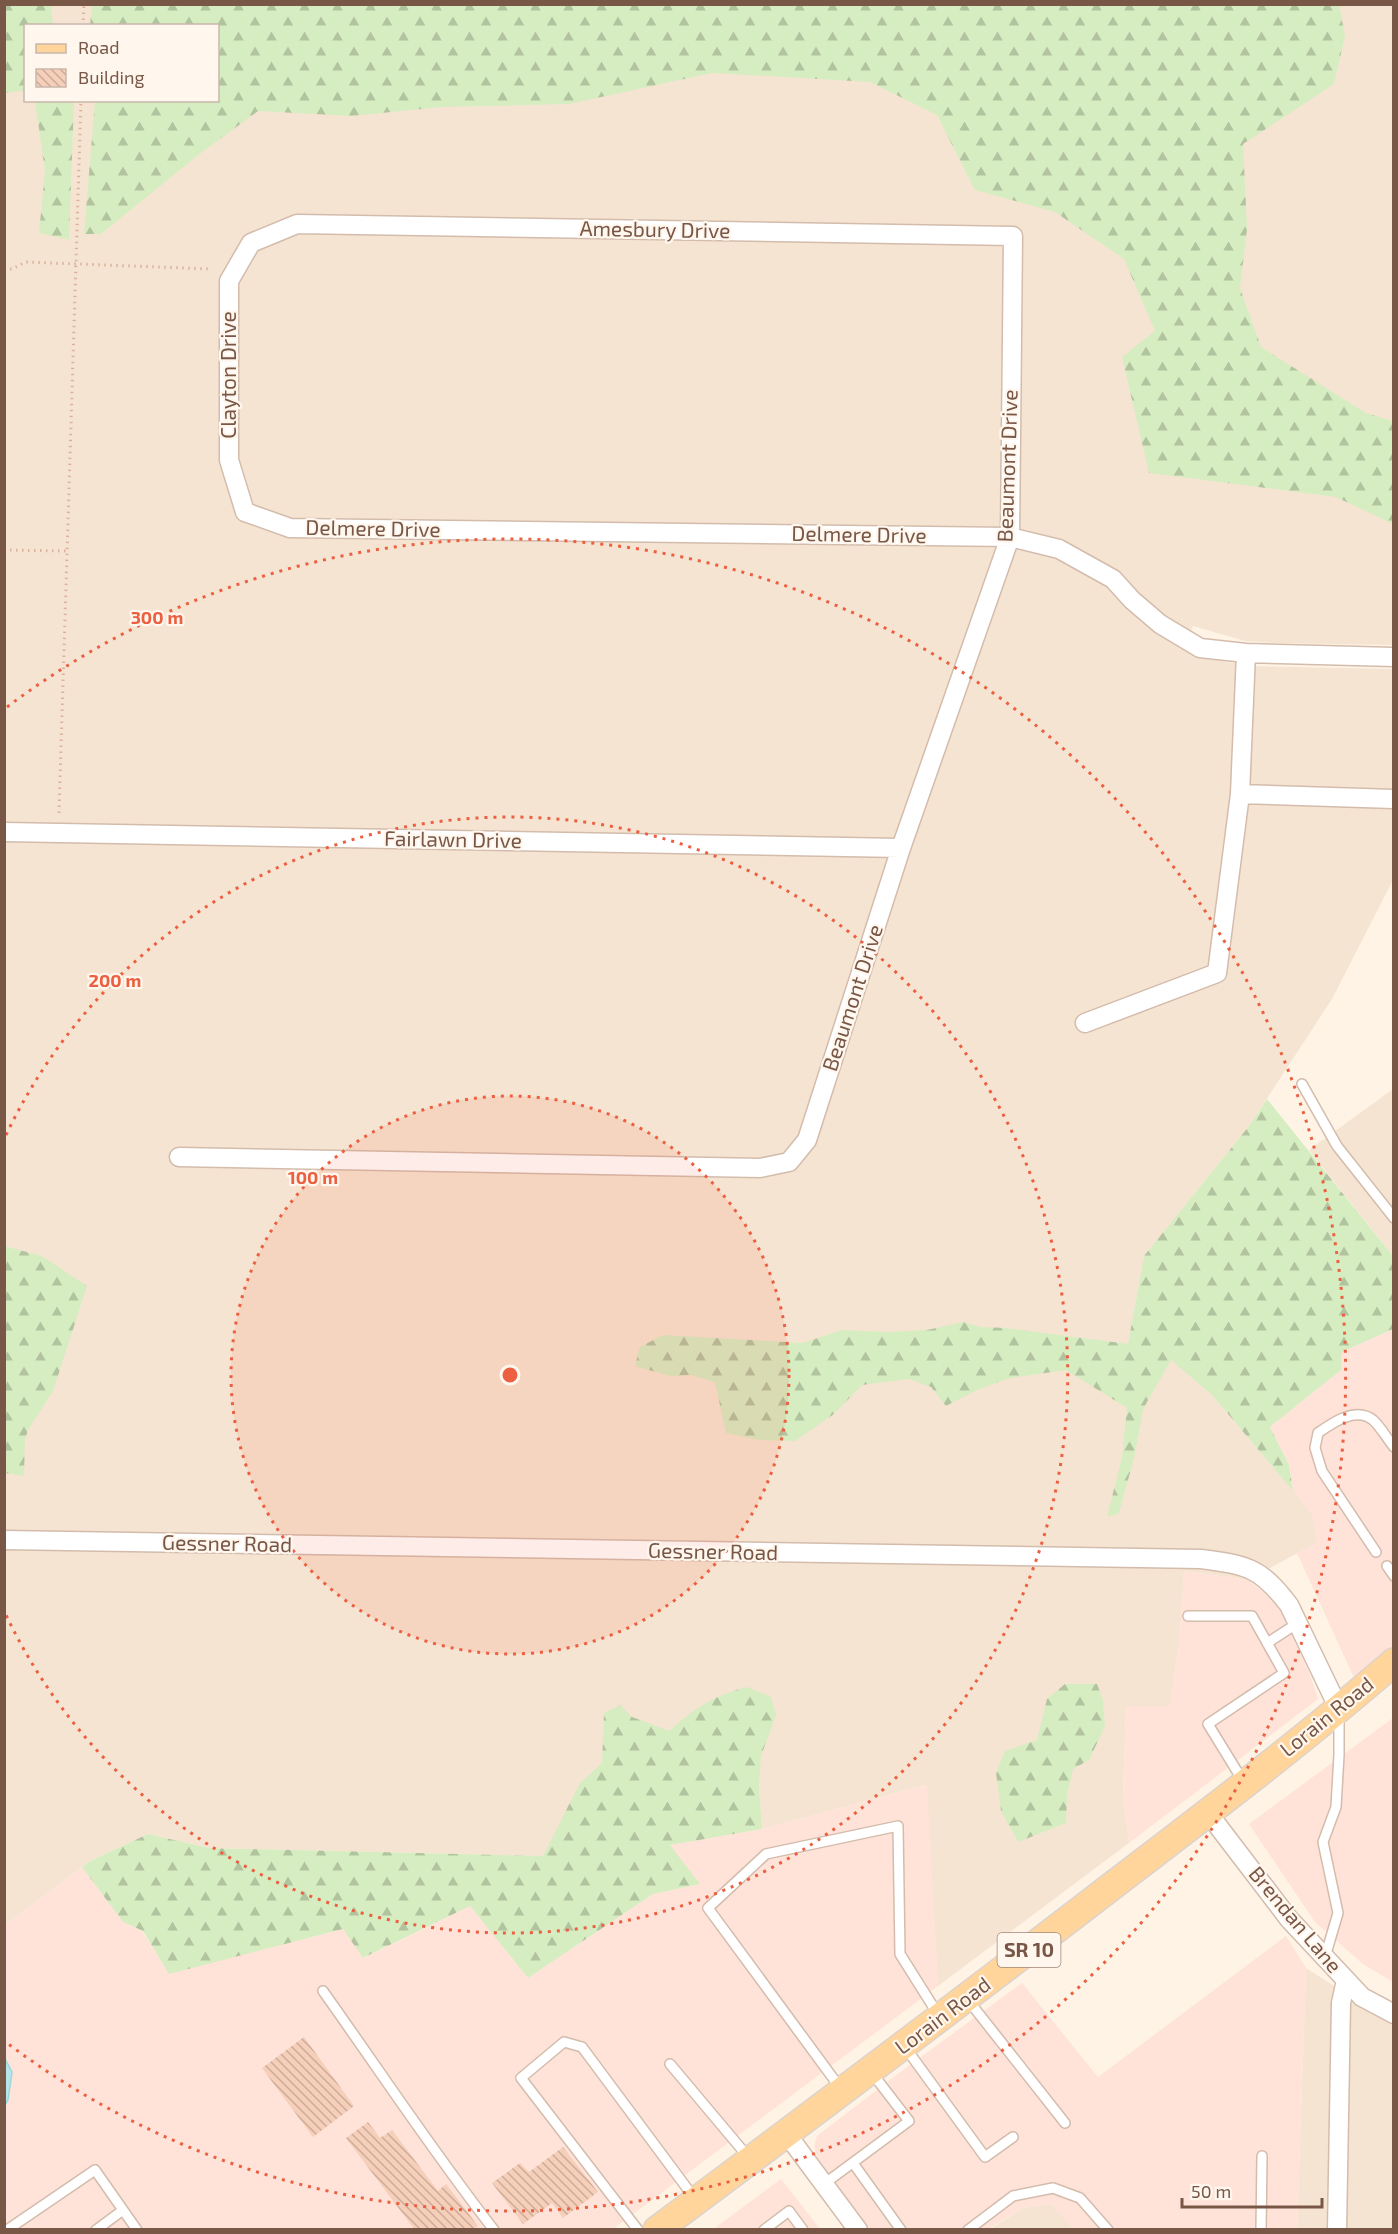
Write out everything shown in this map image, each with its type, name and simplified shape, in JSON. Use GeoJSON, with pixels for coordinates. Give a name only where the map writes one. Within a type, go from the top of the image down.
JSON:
{"type":"FeatureCollection","features":[{"type":"Feature","properties":{"kind":"main road","name":"Lorain Road"},"geometry":{"type":"LineString","coordinates":[[657,2229],[967,1998],[1208,1813],[1339,1709],[1394,1662]]}},
{"type":"Feature","properties":{"kind":"street","name":"Amesbury Drive"},"geometry":{"type":"LineString","coordinates":[[297,224],[1013,236]]}},
{"type":"Feature","properties":{"kind":"street","name":"Clayton Drive"},"geometry":{"type":"LineString","coordinates":[[290,528],[245,512],[229,460],[229,281],[251,243],[297,224]]}},
{"type":"Feature","properties":{"kind":"street","name":"Beaumont Drive"},"geometry":{"type":"LineString","coordinates":[[179,1157],[760,1168],[789,1162],[807,1140],[901,848],[1010,537],[1013,236]]}},
{"type":"Feature","properties":{"kind":"street","name":"Delmere Drive"},"geometry":{"type":"LineString","coordinates":[[290,528],[1010,537],[1059,549],[1113,579],[1132,600],[1160,624],[1200,648],[1246,653],[1394,657]]}},
{"type":"Feature","properties":{"kind":"street"},"geometry":{"type":"LineString","coordinates":[[1085,1023],[1217,974],[1240,794],[1246,653]]}},
{"type":"Feature","properties":{"kind":"street"},"geometry":{"type":"LineString","coordinates":[[1240,794],[1394,799]]}},
{"type":"Feature","properties":{"kind":"street","name":"Fairlawn Drive"},"geometry":{"type":"LineString","coordinates":[[4,832],[901,848]]}},
{"type":"Feature","properties":{"kind":"street","name":"Gessner Road"},"geometry":{"type":"LineString","coordinates":[[4,1540],[1201,1559],[1246,1567],[1265,1577],[1289,1605],[1339,1709]]}},
{"type":"Feature","properties":{"kind":"street","name":"Brendan Lane"},"geometry":{"type":"LineString","coordinates":[[1208,1813],[1289,1919],[1324,1957],[1362,1997],[1394,2014]]}},
{"type":"Feature","properties":{"kind":"street"},"geometry":{"type":"LineString","coordinates":[[1337,2229],[1341,2003],[1346,1980]]}},
{"type":"Feature","properties":{"kind":"street"},"geometry":{"type":"LineString","coordinates":[[786,2133],[858,2229]]}},
{"type":"Feature","properties":{"kind":"lane"},"geometry":{"type":"LineString","coordinates":[[1302,1084],[1337,1146],[1394,1218]]}},
{"type":"Feature","properties":{"kind":"lane"},"geometry":{"type":"LineString","coordinates":[[1376,1552],[1322,1471],[1316,1448],[1318,1433],[1338,1418],[1359,1415],[1372,1419],[1394,1447]]}},
{"type":"Feature","properties":{"kind":"lane"},"geometry":{"type":"LineString","coordinates":[[1387,1566],[1394,1576]]}},
{"type":"Feature","properties":{"kind":"lane"},"geometry":{"type":"LineString","coordinates":[[1188,1616],[1252,1616],[1284,1673],[1208,1724],[1245,1784]]}},
{"type":"Feature","properties":{"kind":"lane"},"geometry":{"type":"LineString","coordinates":[[1267,1643],[1298,1623]]}},
{"type":"Feature","properties":{"kind":"lane"},"geometry":{"type":"LineString","coordinates":[[1324,1957],[1338,1913],[1323,1842],[1336,1807],[1340,1755],[1339,1709]]}},
{"type":"Feature","properties":{"kind":"lane"},"geometry":{"type":"LineString","coordinates":[[843,2091],[708,1908],[766,1854],[898,1826],[900,1954],[940,2018]]}},
{"type":"Feature","properties":{"kind":"lane"},"geometry":{"type":"LineString","coordinates":[[323,1991],[391,2087],[404,2110],[494,2229]]}},
{"type":"Feature","properties":{"kind":"lane"},"geometry":{"type":"LineString","coordinates":[[967,1998],[1065,2122]]}},
{"type":"Feature","properties":{"kind":"lane"},"geometry":{"type":"LineString","coordinates":[[638,2229],[521,2078],[564,2042],[582,2047],[696,2200]]}},
{"type":"Feature","properties":{"kind":"lane"},"geometry":{"type":"LineString","coordinates":[[904,2045],[985,2157],[1013,2137]]}},
{"type":"Feature","properties":{"kind":"lane"},"geometry":{"type":"LineString","coordinates":[[670,2064],[750,2160]]}},
{"type":"Feature","properties":{"kind":"lane"},"geometry":{"type":"LineString","coordinates":[[824,2184],[909,2121],[870,2070]]}},
{"type":"Feature","properties":{"kind":"lane"},"geometry":{"type":"LineString","coordinates":[[1261,2229],[1262,2156]]}},
{"type":"Feature","properties":{"kind":"lane"},"geometry":{"type":"LineString","coordinates":[[853,2163],[901,2229]]}},
{"type":"Feature","properties":{"kind":"lane"},"geometry":{"type":"LineString","coordinates":[[7,2229],[95,2170],[137,2229]]}},
{"type":"Feature","properties":{"kind":"lane"},"geometry":{"type":"LineString","coordinates":[[968,2229],[1013,2196],[1053,2188],[1080,2198],[1108,2229]]}},
{"type":"Feature","properties":{"kind":"lane"},"geometry":{"type":"LineString","coordinates":[[96,2229],[123,2210]]}},
{"type":"Feature","properties":{"kind":"lane"},"geometry":{"type":"LineString","coordinates":[[764,2229],[789,2211],[803,2229]]}},
{"type":"Feature","properties":{"kind":"path"},"geometry":{"type":"LineString","coordinates":[[83,24],[84,4]]}},
{"type":"Feature","properties":{"kind":"path"},"geometry":{"type":"LineString","coordinates":[[59,813],[81,102]]}},
{"type":"Feature","properties":{"kind":"path"},"geometry":{"type":"LineString","coordinates":[[4,269],[12,269],[26,262],[212,269]]}},
{"type":"Feature","properties":{"kind":"path"},"geometry":{"type":"LineString","coordinates":[[4,550],[67,551]]}},
{"type":"Feature","properties":{"kind":"shaded area"},"geometry":{"type":"Polygon","coordinates":[[[5,5],[1393,5],[1393,645],[1245,641],[1193,626],[1185,646],[1217,660],[1249,666],[1393,669],[1393,880],[1332,999],[1249,1126],[1144,1256],[1126,1357],[1171,1359],[1212,1395],[1312,1513],[1318,1542],[1248,1580],[1184,1571],[1180,1635],[1170,1707],[1126,1706],[1123,1797],[1129,1843],[938,1986],[926,1785],[762,1829],[759,1783],[543,1856],[209,1848],[148,1834],[90,1861],[5,1925],[5,5]]]}},
{"type":"Feature","properties":{"kind":"shaded area"},"geometry":{"type":"Polygon","coordinates":[[[1393,1089],[1393,1256],[1309,1150],[1393,1089]]]}},
{"type":"Feature","properties":{"kind":"shaded area"},"geometry":{"type":"Polygon","coordinates":[[[1393,1329],[1393,1653],[1356,1682],[1297,1553],[1317,1542],[1312,1514],[1293,1491],[1289,1465],[1270,1427],[1341,1370],[1342,1352],[1393,1329]]]}},
{"type":"Feature","properties":{"kind":"shaded area"},"geometry":{"type":"Polygon","coordinates":[[[1184,1571],[1248,1580],[1263,1592],[1281,1610],[1310,1675],[1318,1699],[1129,1843],[1123,1797],[1126,1706],[1170,1706],[1180,1635],[1184,1571]]]}},
{"type":"Feature","properties":{"kind":"shaded area"},"geometry":{"type":"Polygon","coordinates":[[[1393,1718],[1393,1982],[1363,1964],[1315,1922],[1249,1824],[1393,1718]]]}},
{"type":"Feature","properties":{"kind":"shaded area"},"geometry":{"type":"Polygon","coordinates":[[[927,1785],[938,1986],[613,2229],[5,2230],[5,1925],[82,1867],[123,1922],[142,1931],[169,1973],[344,1929],[364,1958],[470,1906],[528,1978],[653,1894],[699,1884],[669,1845],[762,1829],[927,1785]]]}},
{"type":"Feature","properties":{"kind":"shaded area"},"geometry":{"type":"Polygon","coordinates":[[[1286,1936],[1306,1968],[1297,2229],[1074,2229],[1050,2204],[1023,2208],[989,2229],[869,2229],[818,2158],[814,2147],[817,2136],[1022,1983],[1098,2077],[1286,1936]]]}},
{"type":"Feature","properties":{"kind":"shaded area"},"geometry":{"type":"Polygon","coordinates":[[[1306,1968],[1393,2024],[1394,2229],[1297,2230],[1306,1968]]]}},
{"type":"Feature","properties":{"kind":"shaded area"},"geometry":{"type":"Polygon","coordinates":[[[781,2179],[820,2229],[712,2230],[781,2179]]]}},
{"type":"Feature","properties":{"kind":"shaded area"},"geometry":{"type":"Polygon","coordinates":[[[1051,2204],[1075,2230],[989,2230],[1023,2208],[1051,2204]]]}},
{"type":"Feature","properties":{"kind":"green space"},"geometry":{"type":"Polygon","coordinates":[[[4,5],[51,5],[53,24],[24,24],[24,93],[5,93],[4,5]]]}},
{"type":"Feature","properties":{"kind":"green space"},"geometry":{"type":"Polygon","coordinates":[[[92,5],[1339,5],[1345,36],[1334,84],[1243,144],[1247,229],[1240,288],[1261,347],[1366,413],[1393,421],[1393,524],[1336,497],[1149,473],[1122,357],[1155,331],[1124,259],[1055,212],[975,190],[937,115],[870,82],[712,73],[569,104],[441,107],[352,116],[258,111],[197,156],[101,234],[84,234],[95,102],[219,102],[219,24],[90,24],[92,5]]]}},
{"type":"Feature","properties":{"kind":"green space"},"geometry":{"type":"Polygon","coordinates":[[[35,102],[74,102],[69,240],[39,233],[45,171],[35,102]]]}},
{"type":"Feature","properties":{"kind":"green space"},"geometry":{"type":"Polygon","coordinates":[[[1267,1099],[1393,1256],[1393,1329],[1342,1352],[1341,1370],[1270,1427],[1289,1465],[1293,1491],[1212,1395],[1171,1360],[1143,1409],[1134,1458],[1119,1513],[1107,1517],[1122,1457],[1127,1408],[1066,1370],[1010,1378],[977,1390],[946,1406],[931,1387],[909,1379],[862,1385],[834,1414],[795,1441],[759,1440],[726,1433],[715,1382],[690,1375],[670,1376],[635,1366],[640,1347],[663,1335],[803,1343],[842,1330],[886,1332],[927,1330],[963,1322],[981,1327],[1006,1328],[1128,1344],[1144,1256],[1249,1126],[1267,1099]]]}},
{"type":"Feature","properties":{"kind":"green space"},"geometry":{"type":"Polygon","coordinates":[[[4,1246],[42,1256],[87,1286],[53,1391],[28,1430],[25,1439],[24,1476],[5,1473],[4,1246]]]}},
{"type":"Feature","properties":{"kind":"green space"},"geometry":{"type":"Polygon","coordinates":[[[1065,1684],[1097,1684],[1103,1700],[1105,1726],[1089,1760],[1073,1769],[1067,1796],[1066,1823],[1018,1842],[1001,1811],[996,1773],[1005,1751],[1037,1740],[1047,1699],[1065,1684]]]}},
{"type":"Feature","properties":{"kind":"green space"},"geometry":{"type":"Polygon","coordinates":[[[747,1687],[771,1697],[776,1715],[761,1756],[759,1783],[762,1829],[670,1845],[700,1884],[653,1894],[528,1978],[470,1906],[363,1958],[343,1929],[169,1974],[143,1931],[123,1922],[82,1867],[148,1834],[209,1848],[543,1856],[580,1783],[602,1763],[604,1713],[620,1705],[632,1717],[670,1731],[706,1703],[747,1687]]]}},
{"type":"Feature","properties":{"kind":"water"},"geometry":{"type":"Polygon","coordinates":[[[4,2057],[12,2072],[8,2100],[5,2105],[4,2057]]]}},
{"type":"Feature","properties":{"kind":"building"},"geometry":{"type":"Polygon","coordinates":[[[304,2037],[354,2106],[313,2137],[262,2068],[304,2037]]]}},
{"type":"Feature","properties":{"kind":"building"},"geometry":{"type":"Polygon","coordinates":[[[368,2122],[380,2138],[392,2130],[438,2191],[446,2184],[478,2226],[473,2230],[415,2230],[346,2138],[368,2122]]]}},
{"type":"Feature","properties":{"kind":"building"},"geometry":{"type":"Polygon","coordinates":[[[563,2147],[598,2192],[563,2218],[552,2203],[523,2224],[492,2183],[520,2163],[529,2172],[563,2147]]]}}]}
